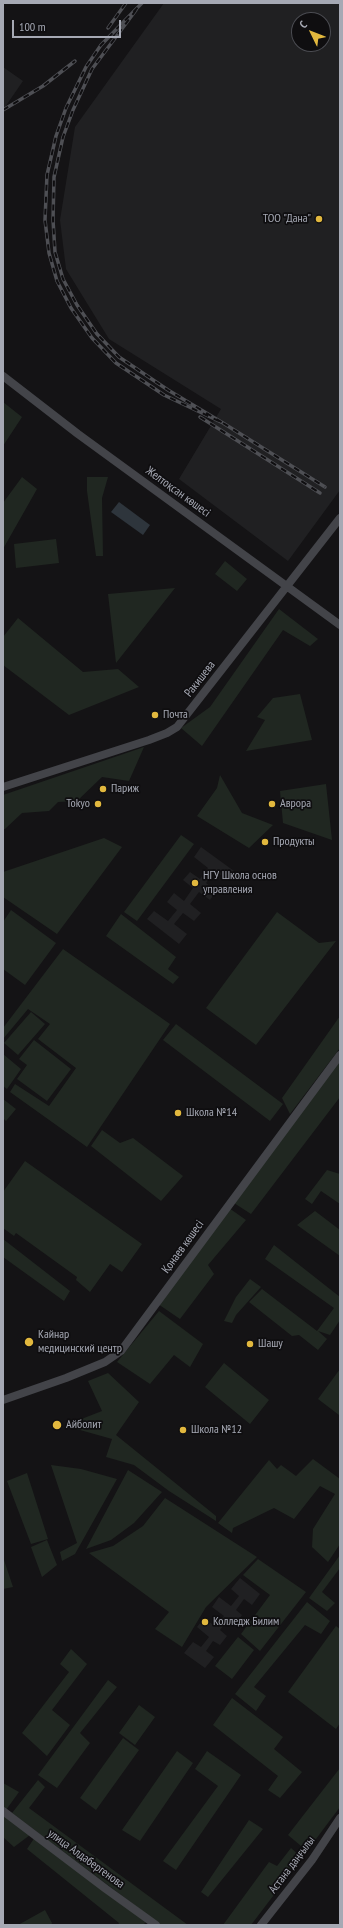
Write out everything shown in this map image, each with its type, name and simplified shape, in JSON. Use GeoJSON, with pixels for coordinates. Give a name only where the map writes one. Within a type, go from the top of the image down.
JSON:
{"type":"FeatureCollection","features":[{"type":"Feature","properties":{"kind":"street","name":"Желтоқсан көшесі"},"geometry":{"type":"LineString","coordinates":[[3,376],[203,526],[340,625]]}},
{"type":"Feature","properties":{"kind":"street","name":"Ракишева"},"geometry":{"type":"LineString","coordinates":[[3,787],[167,734],[177,727],[340,518]]}},
{"type":"Feature","properties":{"kind":"street","name":"Қонаев көшесі"},"geometry":{"type":"LineString","coordinates":[[3,1400],[66,1378],[105,1362],[121,1351],[340,1055]]}},
{"type":"Feature","properties":{"kind":"street","name":"улица Алдабергенова"},"geometry":{"type":"LineString","coordinates":[[3,1811],[63,1858],[156,1925]]}},
{"type":"Feature","properties":{"kind":"street","name":"Астана даңғылы"},"geometry":{"type":"LineString","coordinates":[[261,1925],[312,1860],[340,1818]]}},
{"type":"Feature","properties":{"kind":"shaded area"},"geometry":{"type":"Polygon","coordinates":[[[164,3],[340,3],[340,490],[288,561],[179,479],[221,409],[109,339],[66,269],[60,220],[75,127],[164,3]]]}},
{"type":"Feature","properties":{"kind":"shaded area"},"geometry":{"type":"Polygon","coordinates":[[[3,67],[23,81],[3,110],[3,67]]]}},
{"type":"Feature","properties":{"kind":"shaded area"},"geometry":{"type":"Polygon","coordinates":[[[3,402],[22,417],[3,446],[3,402]]]}},
{"type":"Feature","properties":{"kind":"shaded area"},"geometry":{"type":"Polygon","coordinates":[[[22,477],[37,489],[3,549],[3,503],[22,477]]]}},
{"type":"Feature","properties":{"kind":"shaded area"},"geometry":{"type":"Polygon","coordinates":[[[87,477],[108,477],[102,498],[103,556],[96,556],[87,491],[87,477]]]}},
{"type":"Feature","properties":{"kind":"shaded area"},"geometry":{"type":"Polygon","coordinates":[[[119,502],[150,525],[143,535],[111,512],[119,502]]]}},
{"type":"Feature","properties":{"kind":"shaded area"},"geometry":{"type":"Polygon","coordinates":[[[56,539],[59,563],[16,568],[14,544],[56,539]]]}},
{"type":"Feature","properties":{"kind":"shaded area"},"geometry":{"type":"Polygon","coordinates":[[[225,561],[247,579],[237,591],[215,574],[225,561]]]}},
{"type":"Feature","properties":{"kind":"shaded area"},"geometry":{"type":"Polygon","coordinates":[[[175,588],[116,663],[108,594],[175,588]]]}},
{"type":"Feature","properties":{"kind":"shaded area"},"geometry":{"type":"Polygon","coordinates":[[[279,609],[318,639],[310,646],[283,630],[202,746],[181,728],[210,707],[279,609]]]}},
{"type":"Feature","properties":{"kind":"shaded area"},"geometry":{"type":"Polygon","coordinates":[[[18,618],[83,672],[118,669],[139,687],[69,715],[3,665],[3,637],[18,618]]]}},
{"type":"Feature","properties":{"kind":"shaded area"},"geometry":{"type":"Polygon","coordinates":[[[300,694],[312,740],[246,751],[265,720],[257,717],[273,698],[300,694]]]}},
{"type":"Feature","properties":{"kind":"shaded area"},"geometry":{"type":"Polygon","coordinates":[[[144,747],[129,781],[102,777],[77,801],[58,802],[49,811],[22,813],[5,829],[3,829],[3,795],[144,747]]]}},
{"type":"Feature","properties":{"kind":"shaded area"},"geometry":{"type":"Polygon","coordinates":[[[220,775],[242,813],[273,825],[249,848],[197,816],[217,788],[220,775]]]}},
{"type":"Feature","properties":{"kind":"shaded area"},"geometry":{"type":"Polygon","coordinates":[[[326,784],[332,840],[283,823],[280,791],[326,784]]]}},
{"type":"Feature","properties":{"kind":"shaded area"},"geometry":{"type":"Polygon","coordinates":[[[181,835],[194,844],[137,921],[124,912],[181,835]]]}},
{"type":"Feature","properties":{"kind":"shaded area"},"geometry":{"type":"Polygon","coordinates":[[[104,838],[122,847],[57,934],[3,897],[3,872],[104,838]]]}},
{"type":"Feature","properties":{"kind":"shaded area"},"geometry":{"type":"Polygon","coordinates":[[[201,847],[234,871],[227,880],[215,871],[206,883],[216,891],[210,900],[199,892],[190,904],[201,913],[194,921],[183,913],[174,924],[187,934],[179,944],[147,919],[154,911],[168,921],[177,910],[167,902],[174,893],[184,901],[193,888],[183,880],[190,872],[200,879],[208,868],[194,857],[201,847]]]}},
{"type":"Feature","properties":{"kind":"shaded area"},"geometry":{"type":"Polygon","coordinates":[[[11,910],[56,943],[25,985],[3,969],[3,922],[11,910]]]}},
{"type":"Feature","properties":{"kind":"shaded area"},"geometry":{"type":"Polygon","coordinates":[[[277,912],[319,943],[336,941],[256,1045],[206,1008],[277,912]]]}},
{"type":"Feature","properties":{"kind":"shaded area"},"geometry":{"type":"Polygon","coordinates":[[[121,914],[176,957],[168,969],[179,977],[173,984],[106,936],[121,914]]]}},
{"type":"Feature","properties":{"kind":"shaded area"},"geometry":{"type":"Polygon","coordinates":[[[63,949],[170,1024],[87,1147],[10,1092],[15,1084],[49,1106],[76,1068],[38,1039],[50,1024],[28,1009],[3,1039],[3,1028],[63,949]]]}},
{"type":"Feature","properties":{"kind":"shaded area"},"geometry":{"type":"Polygon","coordinates":[[[31,1012],[45,1024],[18,1055],[4,1043],[31,1012]]]}},
{"type":"Feature","properties":{"kind":"shaded area"},"geometry":{"type":"Polygon","coordinates":[[[340,1016],[340,1048],[290,1114],[282,1098],[340,1016]]]}},
{"type":"Feature","properties":{"kind":"shaded area"},"geometry":{"type":"Polygon","coordinates":[[[176,1024],[283,1104],[270,1121],[163,1040],[176,1024]]]}},
{"type":"Feature","properties":{"kind":"shaded area"},"geometry":{"type":"Polygon","coordinates":[[[34,1040],[71,1069],[47,1101],[17,1079],[27,1065],[19,1059],[34,1040]]]}},
{"type":"Feature","properties":{"kind":"shaded area"},"geometry":{"type":"Polygon","coordinates":[[[3,1054],[21,1069],[7,1089],[3,1086],[3,1054]]]}},
{"type":"Feature","properties":{"kind":"shaded area"},"geometry":{"type":"Polygon","coordinates":[[[340,1060],[340,1097],[251,1214],[234,1203],[340,1060]]]}},
{"type":"Feature","properties":{"kind":"shaded area"},"geometry":{"type":"Polygon","coordinates":[[[3,1099],[16,1109],[6,1121],[3,1118],[3,1099]]]}},
{"type":"Feature","properties":{"kind":"shaded area"},"geometry":{"type":"Polygon","coordinates":[[[102,1130],[120,1143],[133,1138],[183,1176],[161,1201],[91,1146],[102,1130]]]}},
{"type":"Feature","properties":{"kind":"shaded area"},"geometry":{"type":"Polygon","coordinates":[[[25,1161],[142,1244],[122,1272],[110,1264],[90,1292],[76,1280],[77,1277],[16,1233],[14,1236],[3,1228],[3,1192],[25,1161]]]}},
{"type":"Feature","properties":{"kind":"shaded area"},"geometry":{"type":"Polygon","coordinates":[[[327,1170],[340,1174],[340,1204],[321,1191],[312,1204],[305,1199],[327,1170]]]}},
{"type":"Feature","properties":{"kind":"shaded area"},"geometry":{"type":"Polygon","coordinates":[[[229,1208],[246,1220],[208,1265],[214,1274],[180,1319],[158,1304],[229,1208]]]}},
{"type":"Feature","properties":{"kind":"shaded area"},"geometry":{"type":"Polygon","coordinates":[[[315,1211],[340,1230],[340,1256],[297,1225],[315,1211]]]}},
{"type":"Feature","properties":{"kind":"shaded area"},"geometry":{"type":"Polygon","coordinates":[[[3,1239],[70,1291],[64,1301],[3,1257],[3,1239]]]}},
{"type":"Feature","properties":{"kind":"shaded area"},"geometry":{"type":"Polygon","coordinates":[[[274,1245],[340,1297],[340,1320],[330,1335],[318,1331],[327,1339],[318,1350],[299,1335],[292,1336],[249,1302],[262,1289],[317,1331],[334,1308],[265,1259],[274,1245]]]}},
{"type":"Feature","properties":{"kind":"shaded area"},"geometry":{"type":"Polygon","coordinates":[[[250,1279],[261,1287],[236,1315],[232,1323],[224,1321],[236,1297],[250,1279]]]}},
{"type":"Feature","properties":{"kind":"shaded area"},"geometry":{"type":"Polygon","coordinates":[[[159,1311],[203,1344],[190,1367],[174,1355],[150,1384],[117,1362],[159,1311]]]}},
{"type":"Feature","properties":{"kind":"shaded area"},"geometry":{"type":"Polygon","coordinates":[[[224,1363],[269,1400],[250,1424],[205,1387],[224,1363]]]}},
{"type":"Feature","properties":{"kind":"shaded area"},"geometry":{"type":"Polygon","coordinates":[[[340,1369],[340,1413],[339,1415],[318,1399],[340,1369]]]}},
{"type":"Feature","properties":{"kind":"shaded area"},"geometry":{"type":"Polygon","coordinates":[[[108,1373],[139,1402],[116,1435],[216,1516],[216,1521],[169,1491],[134,1465],[106,1457],[112,1439],[73,1428],[84,1418],[102,1411],[88,1381],[108,1373]]]}},
{"type":"Feature","properties":{"kind":"shaded area"},"geometry":{"type":"Polygon","coordinates":[[[313,1459],[340,1479],[340,1544],[328,1562],[312,1547],[313,1529],[335,1494],[320,1486],[294,1519],[274,1508],[233,1528],[232,1533],[218,1523],[269,1460],[277,1469],[281,1465],[296,1476],[313,1459]]]}},
{"type":"Feature","properties":{"kind":"shaded area"},"geometry":{"type":"Polygon","coordinates":[[[51,1465],[81,1469],[117,1479],[75,1554],[62,1561],[60,1552],[77,1543],[51,1465]]]}},
{"type":"Feature","properties":{"kind":"shaded area"},"geometry":{"type":"Polygon","coordinates":[[[128,1470],[162,1492],[134,1523],[111,1540],[86,1549],[128,1470]]]}},
{"type":"Feature","properties":{"kind":"shaded area"},"geometry":{"type":"Polygon","coordinates":[[[27,1473],[48,1539],[31,1544],[7,1481],[27,1473]]]}},
{"type":"Feature","properties":{"kind":"shaded area"},"geometry":{"type":"Polygon","coordinates":[[[165,1498],[257,1557],[206,1607],[182,1647],[155,1629],[169,1612],[89,1553],[113,1546],[143,1526],[165,1498]]]}},
{"type":"Feature","properties":{"kind":"shaded area"},"geometry":{"type":"Polygon","coordinates":[[[47,1540],[57,1565],[42,1577],[31,1547],[47,1540]]]}},
{"type":"Feature","properties":{"kind":"shaded area"},"geometry":{"type":"Polygon","coordinates":[[[340,1555],[340,1568],[322,1592],[335,1603],[327,1611],[309,1598],[340,1555]]]}},
{"type":"Feature","properties":{"kind":"shaded area"},"geometry":{"type":"Polygon","coordinates":[[[3,1557],[13,1587],[3,1589],[3,1557]]]}},
{"type":"Feature","properties":{"kind":"shaded area"},"geometry":{"type":"Polygon","coordinates":[[[258,1559],[306,1592],[260,1651],[241,1634],[270,1595],[243,1575],[258,1559]]]}},
{"type":"Feature","properties":{"kind":"shaded area","name":"Колледж Билим"},"geometry":{"type":"Polygon","coordinates":[[[240,1578],[260,1594],[252,1605],[244,1599],[236,1610],[242,1615],[235,1625],[228,1620],[220,1630],[227,1636],[220,1645],[213,1641],[206,1651],[214,1657],[205,1668],[184,1653],[193,1642],[201,1647],[209,1637],[197,1627],[204,1618],[216,1627],[224,1616],[212,1607],[219,1597],[231,1606],[239,1596],[231,1589],[240,1578]]]}},
{"type":"Feature","properties":{"kind":"shaded area"},"geometry":{"type":"Polygon","coordinates":[[[307,1602],[330,1621],[321,1634],[305,1625],[254,1687],[266,1696],[256,1711],[235,1694],[307,1602]]]}},
{"type":"Feature","properties":{"kind":"shaded area"},"geometry":{"type":"Polygon","coordinates":[[[336,1626],[340,1629],[340,1723],[336,1729],[288,1692],[336,1626]]]}},
{"type":"Feature","properties":{"kind":"shaded area"},"geometry":{"type":"Polygon","coordinates":[[[238,1637],[254,1650],[232,1679],[215,1666],[238,1637]]]}},
{"type":"Feature","properties":{"kind":"shaded area"},"geometry":{"type":"Polygon","coordinates":[[[71,1649],[87,1664],[52,1710],[70,1725],[47,1756],[22,1733],[69,1672],[60,1664],[71,1649]]]}},
{"type":"Feature","properties":{"kind":"shaded area"},"geometry":{"type":"Polygon","coordinates":[[[108,1680],[117,1687],[80,1733],[90,1743],[57,1788],[38,1775],[108,1680]]]}},
{"type":"Feature","properties":{"kind":"shaded area"},"geometry":{"type":"Polygon","coordinates":[[[232,1698],[283,1737],[274,1749],[302,1772],[280,1798],[268,1790],[278,1776],[213,1725],[232,1698]]]}},
{"type":"Feature","properties":{"kind":"shaded area"},"geometry":{"type":"Polygon","coordinates":[[[139,1705],[155,1717],[135,1745],[119,1733],[139,1705]]]}},
{"type":"Feature","properties":{"kind":"shaded area"},"geometry":{"type":"Polygon","coordinates":[[[123,1738],[139,1750],[96,1810],[80,1798],[123,1738]]]}},
{"type":"Feature","properties":{"kind":"shaded area"},"geometry":{"type":"Polygon","coordinates":[[[177,1751],[193,1763],[140,1841],[122,1830],[177,1751]]]}},
{"type":"Feature","properties":{"kind":"shaded area"},"geometry":{"type":"Polygon","coordinates":[[[207,1751],[241,1775],[176,1870],[163,1861],[218,1786],[195,1769],[207,1751]]]}},
{"type":"Feature","properties":{"kind":"shaded area"},"geometry":{"type":"Polygon","coordinates":[[[340,1768],[340,1807],[307,1851],[288,1835],[340,1768]]]}},
{"type":"Feature","properties":{"kind":"shaded area"},"geometry":{"type":"Polygon","coordinates":[[[38,1780],[45,1787],[29,1808],[188,1925],[161,1925],[12,1813],[38,1780]]]}},
{"type":"Feature","properties":{"kind":"shaded area"},"geometry":{"type":"Polygon","coordinates":[[[3,1783],[19,1792],[6,1810],[3,1807],[3,1783]]]}},
{"type":"Feature","properties":{"kind":"shaded area"},"geometry":{"type":"Polygon","coordinates":[[[3,1815],[30,1835],[14,1847],[3,1837],[3,1815]]]}},
{"type":"Feature","properties":{"kind":"shaded area"},"geometry":{"type":"Polygon","coordinates":[[[249,1820],[263,1829],[208,1897],[201,1892],[249,1820]]]}},
{"type":"Feature","properties":{"kind":"shaded area"},"geometry":{"type":"Polygon","coordinates":[[[35,1837],[147,1921],[143,1925],[118,1925],[119,1923],[27,1849],[35,1837]]]}},
{"type":"Feature","properties":{"kind":"shaded area"},"geometry":{"type":"Polygon","coordinates":[[[291,1848],[302,1858],[251,1925],[223,1925],[269,1862],[277,1866],[291,1848]]]}},
{"type":"Feature","properties":{"kind":"shaded area"},"geometry":{"type":"Polygon","coordinates":[[[45,1910],[52,1923],[51,1925],[18,1925],[45,1910]]]}},
{"type":"Feature","properties":{"kind":"railway"},"geometry":{"type":"LineString","coordinates":[[108,28],[126,3]]}},
{"type":"Feature","properties":{"kind":"railway"},"geometry":{"type":"LineString","coordinates":[[136,10],[92,69],[73,110],[63,137],[54,177],[53,220],[55,252],[63,279],[77,305],[97,334],[119,357],[168,390],[223,423],[164,395],[116,363],[92,338],[71,308],[57,281],[49,253],[45,220],[47,175],[56,136],[66,108],[86,67],[101,45],[142,3]]}},
{"type":"Feature","properties":{"kind":"railway"},"geometry":{"type":"LineString","coordinates":[[3,110],[43,86],[75,61]]}},
{"type":"Feature","properties":{"kind":"railway"},"geometry":{"type":"LineString","coordinates":[[200,417],[320,493]]}},
{"type":"Feature","properties":{"kind":"railway"},"geometry":{"type":"LineString","coordinates":[[223,423],[325,487]]}},
{"type":"Feature","properties":{"kind":"place","name":"ТОО \"Дана\""},"geometry":{"type":"Point","coordinates":[319,219]}},
{"type":"Feature","properties":{"kind":"place","name":"Почта"},"geometry":{"type":"Point","coordinates":[155,715]}},
{"type":"Feature","properties":{"kind":"place","name":"Париж"},"geometry":{"type":"Point","coordinates":[103,789]}},
{"type":"Feature","properties":{"kind":"place","name":"Tokyo"},"geometry":{"type":"Point","coordinates":[98,804]}},
{"type":"Feature","properties":{"kind":"place","name":"Аврора"},"geometry":{"type":"Point","coordinates":[272,804]}},
{"type":"Feature","properties":{"kind":"place","name":"Продукты"},"geometry":{"type":"Point","coordinates":[265,842]}},
{"type":"Feature","properties":{"kind":"place","name":"НГУ Школа основ управления"},"geometry":{"type":"Point","coordinates":[195,883]}},
{"type":"Feature","properties":{"kind":"place","name":"Школа №14"},"geometry":{"type":"Point","coordinates":[178,1113]}},
{"type":"Feature","properties":{"kind":"place","name":"Кайнар медицинский центр"},"geometry":{"type":"Point","coordinates":[29,1342]}},
{"type":"Feature","properties":{"kind":"place","name":"Шашу"},"geometry":{"type":"Point","coordinates":[250,1344]}},
{"type":"Feature","properties":{"kind":"place","name":"Айболит"},"geometry":{"type":"Point","coordinates":[57,1425]}},
{"type":"Feature","properties":{"kind":"place","name":"Школа №12"},"geometry":{"type":"Point","coordinates":[183,1430]}},
{"type":"Feature","properties":{"kind":"place","name":"Колледж Билим"},"geometry":{"type":"Point","coordinates":[205,1622]}}]}
